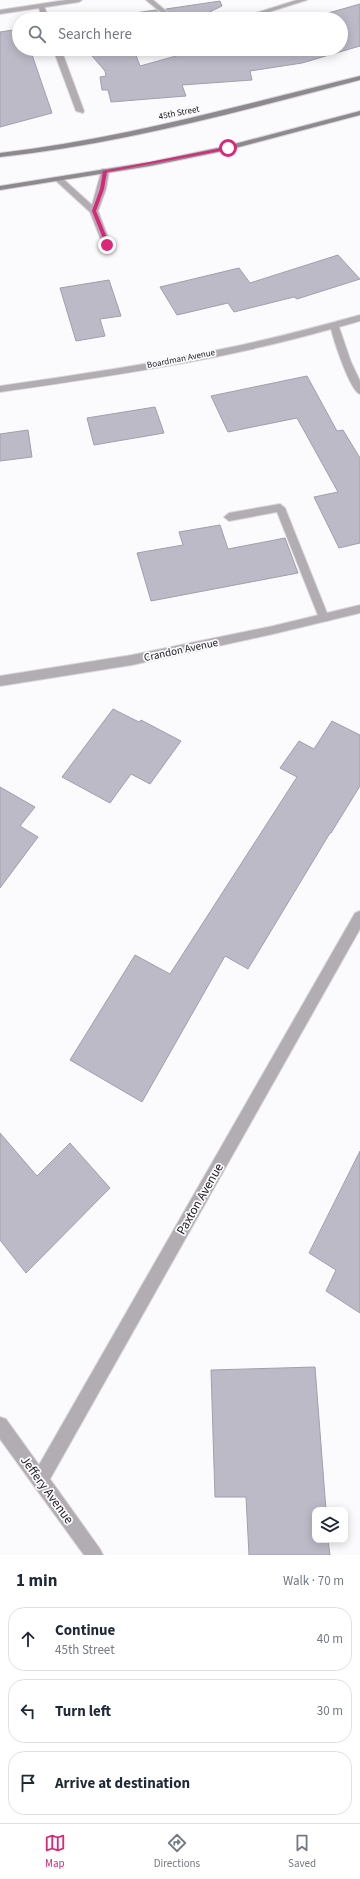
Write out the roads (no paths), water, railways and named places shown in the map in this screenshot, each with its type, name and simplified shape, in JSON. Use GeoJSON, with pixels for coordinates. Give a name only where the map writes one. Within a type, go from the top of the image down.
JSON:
{"type":"FeatureCollection","features":[{"type":"Feature","properties":{"kind":"main road","name":"45th Street"},"geometry":{"type":"LineString","coordinates":[[0,155],[37,151],[193,121],[360,78]]}},
{"type":"Feature","properties":{"kind":"main road"},"geometry":{"type":"LineString","coordinates":[[0,188],[105,172],[228,148],[360,113]]}},
{"type":"Feature","properties":{"kind":"street"},"geometry":{"type":"LineString","coordinates":[[0,12],[79,0]]}},
{"type":"Feature","properties":{"kind":"street"},"geometry":{"type":"LineString","coordinates":[[149,0],[164,12]]}},
{"type":"Feature","properties":{"kind":"street"},"geometry":{"type":"LineString","coordinates":[[264,12],[304,0]]}},
{"type":"Feature","properties":{"kind":"street"},"geometry":{"type":"LineString","coordinates":[[41,6],[43,12]]}},
{"type":"Feature","properties":{"kind":"street"},"geometry":{"type":"LineString","coordinates":[[60,56],[80,111]]}},
{"type":"Feature","properties":{"kind":"street"},"geometry":{"type":"LineString","coordinates":[[94,211],[102,189],[105,172]]}},
{"type":"Feature","properties":{"kind":"street"},"geometry":{"type":"LineString","coordinates":[[58,179],[94,211],[107,245]]}},
{"type":"Feature","properties":{"kind":"street","name":"Boardman Avenue"},"geometry":{"type":"LineString","coordinates":[[0,389],[131,369],[238,348],[334,326],[360,318]]}},
{"type":"Feature","properties":{"kind":"street"},"geometry":{"type":"LineString","coordinates":[[334,326],[346,362],[360,391]]}},
{"type":"Feature","properties":{"kind":"street"},"geometry":{"type":"LineString","coordinates":[[229,517],[280,508],[324,618]]}},
{"type":"Feature","properties":{"kind":"street","name":"Crandon Avenue"},"geometry":{"type":"LineString","coordinates":[[0,681],[132,660],[273,630],[360,609]]}},
{"type":"Feature","properties":{"kind":"street","name":"Paxton Avenue"},"geometry":{"type":"LineString","coordinates":[[40,1480],[360,917]]}},
{"type":"Feature","properties":{"kind":"street","name":"Jeffery Avenue"},"geometry":{"type":"LineString","coordinates":[[0,1425],[94,1555]]}}]}
